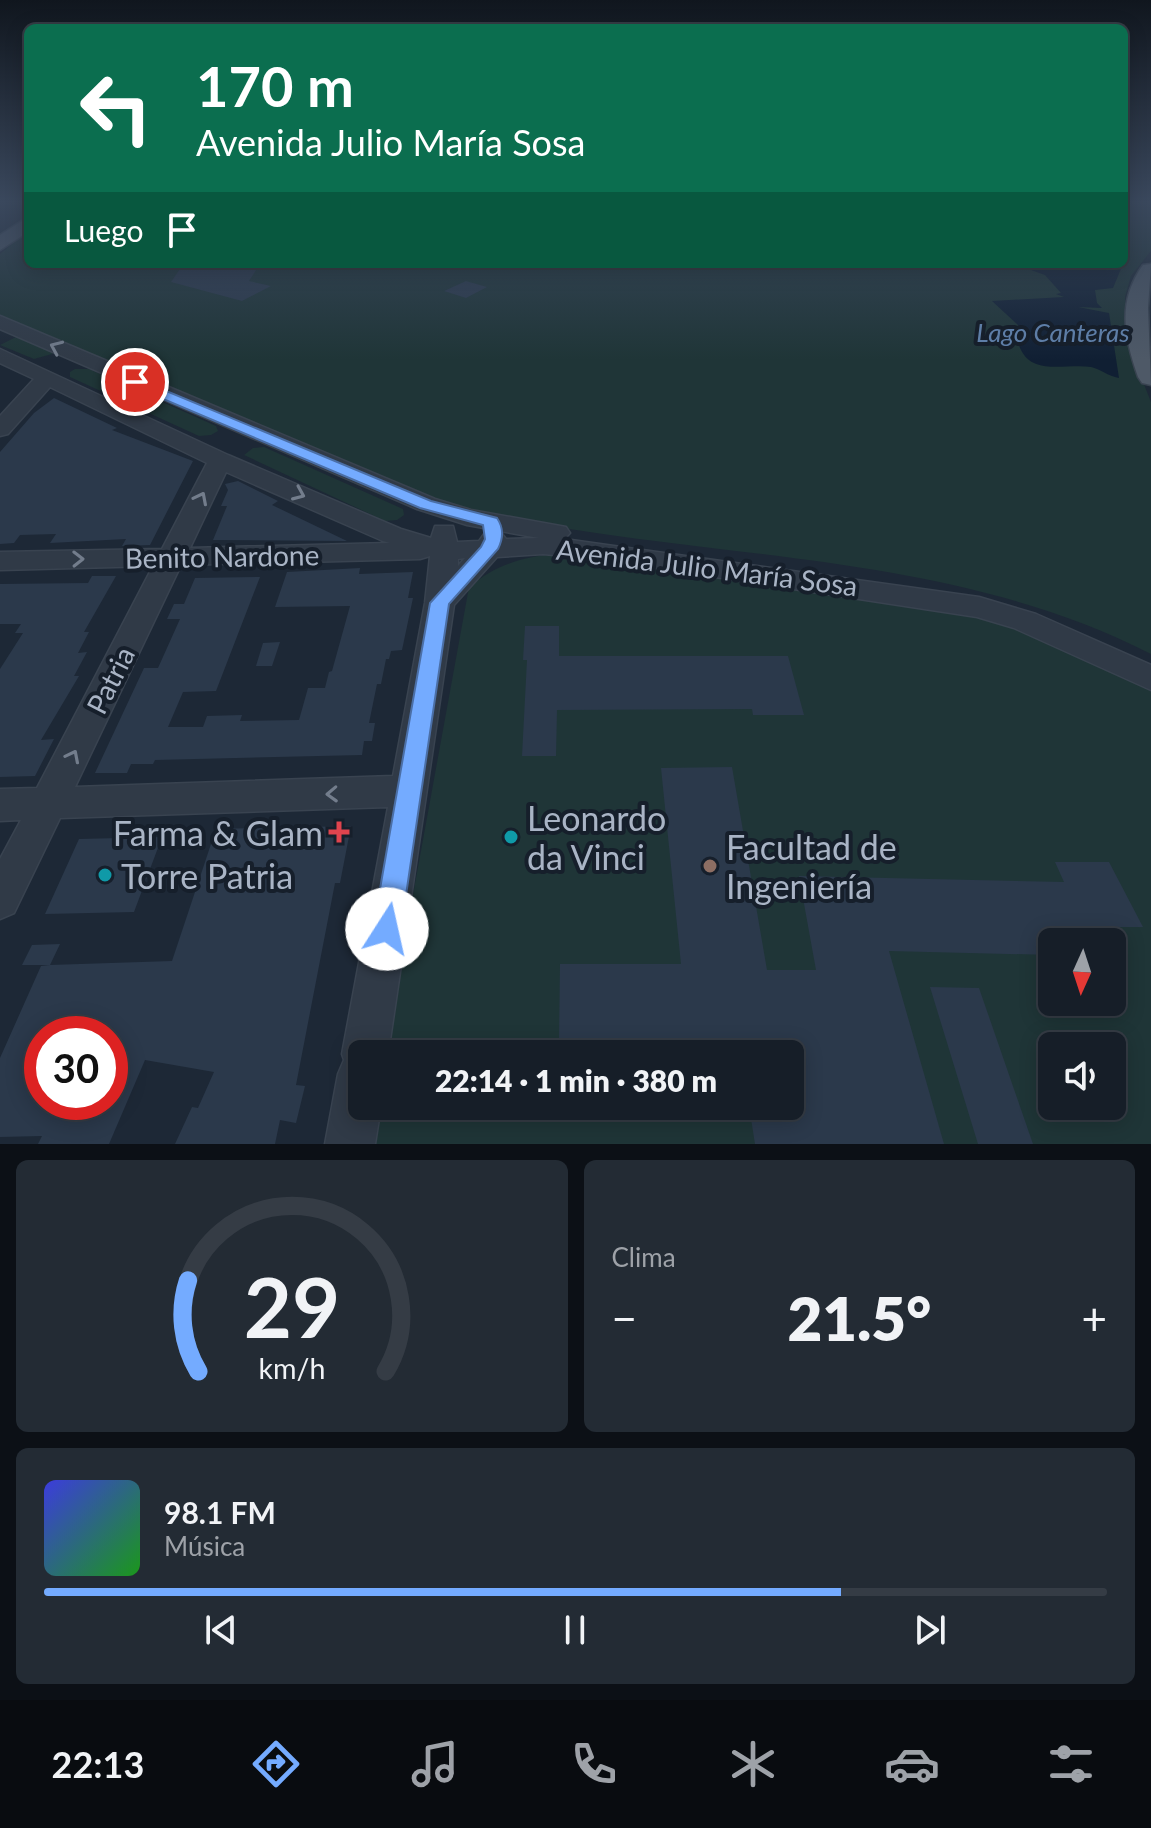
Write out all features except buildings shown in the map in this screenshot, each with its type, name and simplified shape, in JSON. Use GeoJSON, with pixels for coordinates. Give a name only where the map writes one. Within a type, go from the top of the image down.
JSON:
{"type":"FeatureCollection","features":[{"type":"Feature","properties":{"kind":"main road"},"geometry":{"type":"LineString","coordinates":[[1151,270],[1143,278],[1137,298],[1140,342],[1151,377]]}},
{"type":"Feature","properties":{"kind":"street","name":"Avenida Julio María Sosa"},"geometry":{"type":"LineString","coordinates":[[7,330],[482,529],[543,546],[610,552],[947,600],[1025,621],[1151,678]]}},
{"type":"Feature","properties":{"kind":"street","name":"Avenida Julio María Sosa"},"geometry":{"type":"LineString","coordinates":[[0,355],[220,460],[392,535],[444,551],[482,529],[975,595],[1040,615],[1151,665]]}},
{"type":"Feature","properties":{"kind":"street"},"geometry":{"type":"LineString","coordinates":[[0,429],[46,378]]}},
{"type":"Feature","properties":{"kind":"street","name":"Patria"},"geometry":{"type":"LineString","coordinates":[[0,900],[220,460]]}},
{"type":"Feature","properties":{"kind":"street"},"geometry":{"type":"LineString","coordinates":[[392,535],[420,524],[426,504]]}},
{"type":"Feature","properties":{"kind":"street"},"geometry":{"type":"LineString","coordinates":[[367,1040],[440,603],[443,535],[445,529],[482,529],[440,603]]}},
{"type":"Feature","properties":{"kind":"street","name":"Benito Nardone"},"geometry":{"type":"LineString","coordinates":[[0,561],[444,551]]}},
{"type":"Feature","properties":{"kind":"street"},"geometry":{"type":"LineString","coordinates":[[0,805],[410,791]]}},
{"type":"Feature","properties":{"kind":"street"},"geometry":{"type":"LineString","coordinates":[[350,1144],[354,1120]]}},
{"type":"Feature","properties":{"kind":"green space"},"geometry":{"type":"Polygon","coordinates":[[[24,253],[24,268],[1128,268],[1128,253],[1149,253],[1131,276],[1125,297],[1130,349],[1151,402],[1151,654],[1073,620],[992,594],[823,562],[566,529],[483,513],[407,490],[0,316],[0,254],[24,253]]]}},
{"type":"Feature","properties":{"kind":"green space"},"geometry":{"type":"Polygon","coordinates":[[[16,337],[52,354],[34,359],[0,345],[16,337]]]}},
{"type":"Feature","properties":{"kind":"green space"},"geometry":{"type":"Polygon","coordinates":[[[89,369],[216,426],[218,431],[199,436],[70,377],[70,372],[89,369]]]}},
{"type":"Feature","properties":{"kind":"green space"},"geometry":{"type":"Polygon","coordinates":[[[264,447],[403,509],[404,515],[397,520],[385,521],[244,455],[253,448],[264,447]]]}},
{"type":"Feature","properties":{"kind":"green space"},"geometry":{"type":"Polygon","coordinates":[[[575,554],[943,607],[1033,630],[1151,688],[1151,1144],[367,1144],[371,1120],[804,1120],[804,1040],[387,1040],[469,587],[499,568],[543,555],[575,554]]]}},
{"type":"Feature","properties":{"kind":"water","name":"Lago Canteras"},"geometry":{"type":"Polygon","coordinates":[[[1025,268],[1121,268],[1113,288],[1095,290],[1097,303],[1102,308],[1078,307],[1109,313],[1119,378],[1091,367],[1043,366],[1027,358],[1021,350],[1017,332],[1019,326],[992,301],[1064,297],[1056,294],[1061,293],[1045,275],[1025,268]]]}},
{"type":"Feature","properties":{"kind":"place","name":"Farma & Glam"},"geometry":{"type":"Point","coordinates":[339,832]}},
{"type":"Feature","properties":{"kind":"place","name":"Leonardo da Vinci"},"geometry":{"type":"Point","coordinates":[511,837]}},
{"type":"Feature","properties":{"kind":"place","name":"Facultad de Ingeniería"},"geometry":{"type":"Point","coordinates":[710,866]}},
{"type":"Feature","properties":{"kind":"place","name":"Torre Patria"},"geometry":{"type":"Point","coordinates":[105,875]}},
{"type":"Feature","properties":{"kind":"route"},"geometry":{"type":"LineString","coordinates":[[135,382],[426,504],[491,522],[494,539],[489,549],[440,603],[387,929]]}}]}
